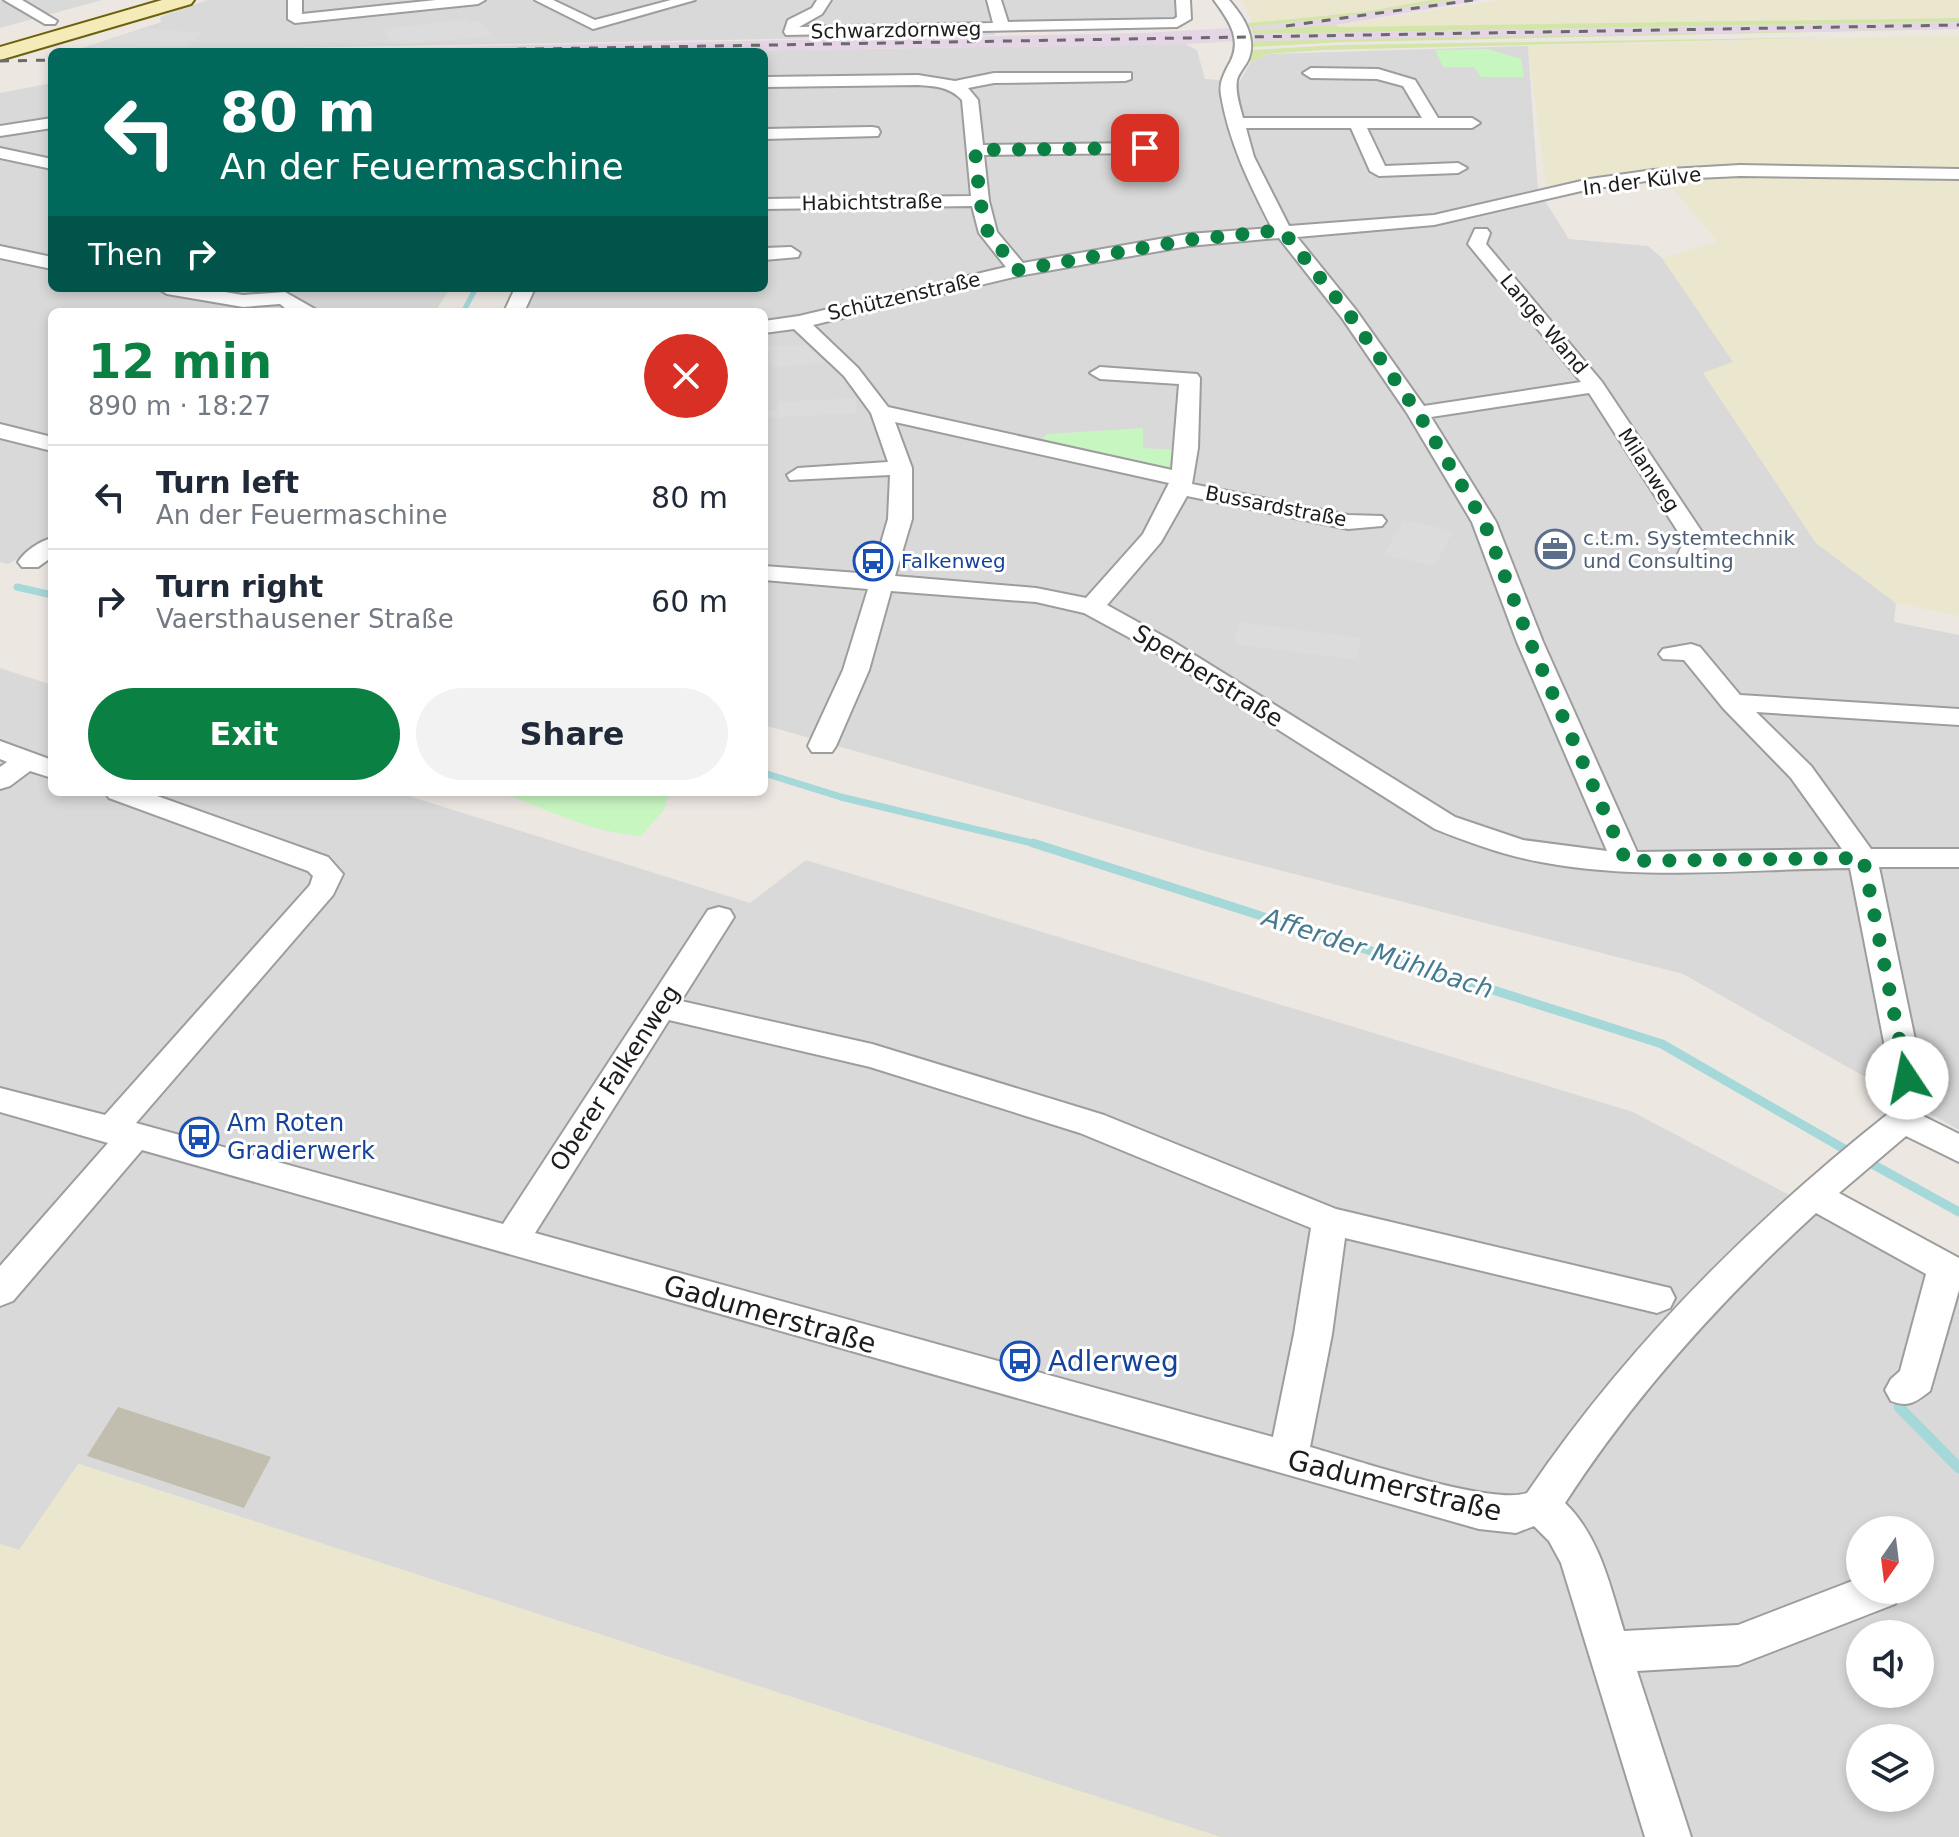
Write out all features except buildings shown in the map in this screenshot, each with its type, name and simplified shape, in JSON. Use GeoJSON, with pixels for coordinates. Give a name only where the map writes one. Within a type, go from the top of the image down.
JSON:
{"type":"FeatureCollection","features":[{"type":"Feature","properties":{"kind":"main road"},"geometry":{"type":"LineString","coordinates":[[15,26],[50,21],[127,0]]}},
{"type":"Feature","properties":{"kind":"main road"},"geometry":{"type":"LineString","coordinates":[[0,54],[184,0]]}},
{"type":"Feature","properties":{"kind":"street"},"geometry":{"type":"LineString","coordinates":[[11,0],[50,21]]}},
{"type":"Feature","properties":{"kind":"street"},"geometry":{"type":"LineString","coordinates":[[295,0],[295,19],[478,0]]}},
{"type":"Feature","properties":{"kind":"street"},"geometry":{"type":"LineString","coordinates":[[542,0],[593,25],[688,0]]}},
{"type":"Feature","properties":{"kind":"street","name":"Schwarzdornweg"},"geometry":{"type":"LineString","coordinates":[[824,0],[817,11],[793,23],[791,32],[1177,23],[1184,19],[1183,0]]}},
{"type":"Feature","properties":{"kind":"street","name":"Schwarzdornweg"},"geometry":{"type":"LineString","coordinates":[[994,0],[1002,27]]}},
{"type":"Feature","properties":{"kind":"street"},"geometry":{"type":"LineString","coordinates":[[1221,0],[1237,19],[1244,45],[1229,85],[1245,157],[1282,230],[1349,314],[1418,413],[1484,522],[1530,642],[1626,861]]}},
{"type":"Feature","properties":{"kind":"street"},"geometry":{"type":"LineString","coordinates":[[1311,73],[1378,74],[1409,83],[1433,123]]}},
{"type":"Feature","properties":{"kind":"street"},"geometry":{"type":"LineString","coordinates":[[768,82],[918,80],[955,86],[994,78],[1125,76]]}},
{"type":"Feature","properties":{"kind":"street"},"geometry":{"type":"LineString","coordinates":[[955,86],[970,100],[980,201],[988,233],[1018,270]]}},
{"type":"Feature","properties":{"kind":"street"},"geometry":{"type":"LineString","coordinates":[[1236,123],[1472,123]]}},
{"type":"Feature","properties":{"kind":"street"},"geometry":{"type":"LineString","coordinates":[[0,131],[48,124]]}},
{"type":"Feature","properties":{"kind":"street"},"geometry":{"type":"LineString","coordinates":[[1357,124],[1379,171],[1458,168]]}},
{"type":"Feature","properties":{"kind":"street"},"geometry":{"type":"LineString","coordinates":[[768,134],[872,132]]}},
{"type":"Feature","properties":{"kind":"street"},"geometry":{"type":"LineString","coordinates":[[975,150],[1145,148]]}},
{"type":"Feature","properties":{"kind":"street"},"geometry":{"type":"LineString","coordinates":[[0,153],[48,163]]}},
{"type":"Feature","properties":{"kind":"street","name":"In der Külve"},"geometry":{"type":"LineString","coordinates":[[1282,230],[1472,215],[1613,180],[1716,172],[1959,174]]}},
{"type":"Feature","properties":{"kind":"street","name":"Habichtstraße"},"geometry":{"type":"LineString","coordinates":[[768,204],[980,201]]}},
{"type":"Feature","properties":{"kind":"street","name":"Schützenstraße"},"geometry":{"type":"LineString","coordinates":[[768,326],[799,322],[1018,270],[1188,240],[1282,230]]}},
{"type":"Feature","properties":{"kind":"street","name":"Lange Wand"},"geometry":{"type":"LineString","coordinates":[[1481,233],[1477,244],[1595,386]]}},
{"type":"Feature","properties":{"kind":"street"},"geometry":{"type":"LineString","coordinates":[[0,252],[48,262]]}},
{"type":"Feature","properties":{"kind":"street"},"geometry":{"type":"LineString","coordinates":[[768,254],[791,253]]}},
{"type":"Feature","properties":{"kind":"street"},"geometry":{"type":"LineString","coordinates":[[190,292],[243,301],[291,293]]}},
{"type":"Feature","properties":{"kind":"street"},"geometry":{"type":"LineString","coordinates":[[799,322],[851,372],[881,412],[901,468],[900,519],[856,670],[822,746]]}},
{"type":"Feature","properties":{"kind":"street","name":"Bussardstraße"},"geometry":{"type":"LineString","coordinates":[[1092,607],[1134,562],[1157,531],[1180,484],[1190,378],[1100,373]]}},
{"type":"Feature","properties":{"kind":"street","name":"Lange Wand"},"geometry":{"type":"LineString","coordinates":[[1418,413],[1595,386]]}},
{"type":"Feature","properties":{"kind":"street","name":"Milanweg"},"geometry":{"type":"LineString","coordinates":[[1595,386],[1696,541],[1690,554]]}},
{"type":"Feature","properties":{"kind":"street","name":"Bussardstraße"},"geometry":{"type":"LineString","coordinates":[[881,412],[1348,522],[1374,521]]}},
{"type":"Feature","properties":{"kind":"street"},"geometry":{"type":"LineString","coordinates":[[0,431],[48,443]]}},
{"type":"Feature","properties":{"kind":"street"},"geometry":{"type":"LineString","coordinates":[[798,475],[901,468]]}},
{"type":"Feature","properties":{"kind":"street"},"geometry":{"type":"LineString","coordinates":[[30,562],[48,548]]}},
{"type":"Feature","properties":{"kind":"street","name":"Sperberstraße"},"geometry":{"type":"LineString","coordinates":[[768,573],[1036,595],[1092,607],[1163,646],[1445,823],[1484,840],[1523,851],[1570,860],[1626,861],[1959,858]]}},
{"type":"Feature","properties":{"kind":"street"},"geometry":{"type":"LineString","coordinates":[[1668,1837],[1580,1557],[1563,1528],[1541,1506],[1596,1425],[1699,1305],[1828,1184],[1903,1120],[1909,1102],[1907,1078],[1863,858],[1801,772],[1732,702],[1691,652],[1672,654]]}},
{"type":"Feature","properties":{"kind":"street"},"geometry":{"type":"LineString","coordinates":[[1732,702],[1959,717]]}},
{"type":"Feature","properties":{"kind":"street"},"geometry":{"type":"LineString","coordinates":[[0,749],[39,765]]}},
{"type":"Feature","properties":{"kind":"street"},"geometry":{"type":"LineString","coordinates":[[0,780],[39,765]]}},
{"type":"Feature","properties":{"kind":"street"},"geometry":{"type":"LineString","coordinates":[[0,1291],[122,1134],[323,888],[328,874],[318,864],[130,796]]}},
{"type":"Feature","properties":{"kind":"street","name":"Oberer Falkenweg"},"geometry":{"type":"LineString","coordinates":[[511,1240],[719,917]]}},
{"type":"Feature","properties":{"kind":"street"},"geometry":{"type":"LineString","coordinates":[[661,1007],[872,1056],[1092,1124],[1330,1221],[1657,1298]]}},
{"type":"Feature","properties":{"kind":"street","name":"Gadumerstraße"},"geometry":{"type":"LineString","coordinates":[[0,1100],[262,1169],[1479,1511],[1516,1515],[1541,1506]]}},
{"type":"Feature","properties":{"kind":"street"},"geometry":{"type":"LineString","coordinates":[[1903,1120],[1959,1149]]}},
{"type":"Feature","properties":{"kind":"street"},"geometry":{"type":"LineString","coordinates":[[1828,1184],[1952,1272],[1917,1380],[1904,1390]]}},
{"type":"Feature","properties":{"kind":"street"},"geometry":{"type":"LineString","coordinates":[[1288,1458],[1313,1334],[1330,1221]]}},
{"type":"Feature","properties":{"kind":"street"},"geometry":{"type":"LineString","coordinates":[[1608,1652],[1738,1645],[1846,1603]]}},
{"type":"Feature","properties":{"kind":"shaded area"},"geometry":{"type":"Polygon","coordinates":[[[0,0],[102,0],[0,28],[0,0]]]}},
{"type":"Feature","properties":{"kind":"shaded area"},"geometry":{"type":"Polygon","coordinates":[[[207,0],[1175,0],[1175,19],[992,27],[995,35],[288,48],[82,48],[161,22],[160,17],[207,0]]]}},
{"type":"Feature","properties":{"kind":"shaded area"},"geometry":{"type":"Polygon","coordinates":[[[1242,0],[1432,0],[1363,12],[1253,22],[1242,0]]]}},
{"type":"Feature","properties":{"kind":"shaded area"},"geometry":{"type":"Polygon","coordinates":[[[1454,0],[1481,0],[1336,25],[1252,30],[1250,27],[1326,19],[1454,0]]]}},
{"type":"Feature","properties":{"kind":"shaded area"},"geometry":{"type":"Polygon","coordinates":[[[1500,0],[1959,0],[1959,18],[1493,27],[1336,25],[1500,0]]]}},
{"type":"Feature","properties":{"kind":"shaded area"},"geometry":{"type":"Polygon","coordinates":[[[467,19],[470,22],[480,21],[492,36],[414,44],[391,43],[384,29],[467,19]]]}},
{"type":"Feature","properties":{"kind":"shaded area"},"geometry":{"type":"Polygon","coordinates":[[[1959,22],[1959,29],[1544,37],[1254,41],[1253,34],[1959,22]]]}},
{"type":"Feature","properties":{"kind":"shaded area"},"geometry":{"type":"Polygon","coordinates":[[[146,28],[202,33],[188,47],[82,48],[146,28]]]}},
{"type":"Feature","properties":{"kind":"shaded area"},"geometry":{"type":"Polygon","coordinates":[[[1234,28],[1237,41],[768,51],[768,48],[388,48],[1142,33],[1234,28]]]}},
{"type":"Feature","properties":{"kind":"shaded area"},"geometry":{"type":"Polygon","coordinates":[[[1959,35],[1959,616],[1896,603],[1816,543],[1703,373],[1733,362],[1662,258],[1718,242],[1656,169],[1546,186],[1528,46],[1959,35]]]}},
{"type":"Feature","properties":{"kind":"shaded area"},"geometry":{"type":"Polygon","coordinates":[[[1185,44],[1197,50],[1205,79],[1240,81],[1250,63],[1268,54],[1528,46],[1538,190],[1569,239],[1648,246],[1662,258],[1734,362],[1704,373],[1816,543],[1896,603],[1894,622],[1959,635],[1959,1130],[1683,974],[1209,852],[768,726],[768,308],[528,308],[534,292],[768,292],[768,51],[1185,44]]]}},
{"type":"Feature","properties":{"kind":"shaded area"},"geometry":{"type":"Polygon","coordinates":[[[48,84],[48,292],[448,292],[438,308],[48,308],[48,556],[32,551],[8,564],[0,562],[0,93],[48,84]]]}},
{"type":"Feature","properties":{"kind":"shaded area"},"geometry":{"type":"Polygon","coordinates":[[[805,345],[826,363],[771,367],[768,347],[805,345]]]}},
{"type":"Feature","properties":{"kind":"shaded area"},"geometry":{"type":"Polygon","coordinates":[[[855,398],[857,413],[768,418],[768,411],[778,410],[778,402],[855,398]]]}},
{"type":"Feature","properties":{"kind":"shaded area"},"geometry":{"type":"Polygon","coordinates":[[[1403,520],[1453,531],[1435,566],[1384,555],[1403,520]]]}},
{"type":"Feature","properties":{"kind":"shaded area"},"geometry":{"type":"Polygon","coordinates":[[[1239,622],[1361,638],[1358,660],[1234,644],[1239,622]]]}},
{"type":"Feature","properties":{"kind":"shaded area"},"geometry":{"type":"Polygon","coordinates":[[[0,668],[48,684],[48,796],[409,796],[750,903],[806,860],[1633,1112],[1959,1285],[1959,1837],[1220,1837],[79,1464],[19,1550],[0,1544],[0,668]]]}},
{"type":"Feature","properties":{"kind":"shaded area"},"geometry":{"type":"Polygon","coordinates":[[[118,1407],[271,1457],[244,1508],[87,1456],[118,1407]]]}},
{"type":"Feature","properties":{"kind":"shaded area"},"geometry":{"type":"Polygon","coordinates":[[[78,1464],[1220,1837],[0,1837],[0,1544],[19,1550],[78,1464]]]}},
{"type":"Feature","properties":{"kind":"green space"},"geometry":{"type":"Polygon","coordinates":[[[1432,0],[1454,0],[1326,19],[1250,27],[1248,23],[1363,12],[1432,0]]]}},
{"type":"Feature","properties":{"kind":"green space"},"geometry":{"type":"Polygon","coordinates":[[[1959,18],[1959,22],[1253,34],[1252,30],[1336,25],[1959,18]]]}},
{"type":"Feature","properties":{"kind":"green space"},"geometry":{"type":"Polygon","coordinates":[[[1959,29],[1345,42],[1253,47],[1254,41],[1959,29]]]}},
{"type":"Feature","properties":{"kind":"green space"},"geometry":{"type":"Polygon","coordinates":[[[1847,37],[1323,50],[1268,54],[1250,63],[1252,50],[1338,45],[1847,37]]]}},
{"type":"Feature","properties":{"kind":"green space"},"geometry":{"type":"Polygon","coordinates":[[[1488,49],[1521,59],[1524,77],[1481,77],[1474,67],[1443,67],[1435,50],[1488,49]]]}},
{"type":"Feature","properties":{"kind":"green space"},"geometry":{"type":"Polygon","coordinates":[[[1143,428],[1143,448],[1172,450],[1168,472],[1039,443],[1047,434],[1143,428]]]}},
{"type":"Feature","properties":{"kind":"green space"},"geometry":{"type":"Polygon","coordinates":[[[510,796],[668,796],[664,810],[641,836],[605,830],[510,796]]]}},
{"type":"Feature","properties":{"kind":"waterway","name":"Afferder Mühlbach"},"geometry":{"type":"LineString","coordinates":[[465,308],[474,292]]}},
{"type":"Feature","properties":{"kind":"waterway"},"geometry":{"type":"LineString","coordinates":[[17,587],[48,594]]}},
{"type":"Feature","properties":{"kind":"waterway","name":"Afferder Mühlbach"},"geometry":{"type":"LineString","coordinates":[[768,774],[841,797],[1037,844]]}},
{"type":"Feature","properties":{"kind":"waterway","name":"Afferder Mühlbach"},"geometry":{"type":"LineString","coordinates":[[1033,843],[1037,844]]}},
{"type":"Feature","properties":{"kind":"waterway","name":"Afferder Mühlbach"},"geometry":{"type":"LineString","coordinates":[[1037,844],[1662,1044],[1853,1154]]}},
{"type":"Feature","properties":{"kind":"waterway","name":"Afferder Mühlbach"},"geometry":{"type":"LineString","coordinates":[[1865,1160],[1959,1212]]}},
{"type":"Feature","properties":{"kind":"waterway"},"geometry":{"type":"LineString","coordinates":[[1899,1407],[1959,1468]]}},
{"type":"Feature","properties":{"kind":"railway"},"geometry":{"type":"LineString","coordinates":[[1286,26],[1473,0]]}},
{"type":"Feature","properties":{"kind":"railway"},"geometry":{"type":"LineString","coordinates":[[593,48],[1959,25]]}},
{"type":"Feature","properties":{"kind":"railway"},"geometry":{"type":"LineString","coordinates":[[0,61],[48,60]]}},
{"type":"Feature","properties":{"kind":"place","name":"c.t.m. Systemtechnik und Consulting"},"geometry":{"type":"Point","coordinates":[1555,549]}},
{"type":"Feature","properties":{"kind":"place","name":"Falkenweg"},"geometry":{"type":"Point","coordinates":[873,561]}},
{"type":"Feature","properties":{"kind":"place","name":"Am Roten Gradierwerk"},"geometry":{"type":"Point","coordinates":[199,1137]}},
{"type":"Feature","properties":{"kind":"place","name":"Adlerweg"},"geometry":{"type":"Point","coordinates":[1020,1361]}},
{"type":"Feature","properties":{"kind":"route"},"geometry":{"type":"LineString","coordinates":[[1145,148],[975,150],[980,201],[988,233],[1018,270],[1188,240],[1282,230],[1349,314],[1418,413],[1484,522],[1530,642],[1626,861],[1863,858],[1907,1078]]}}]}
